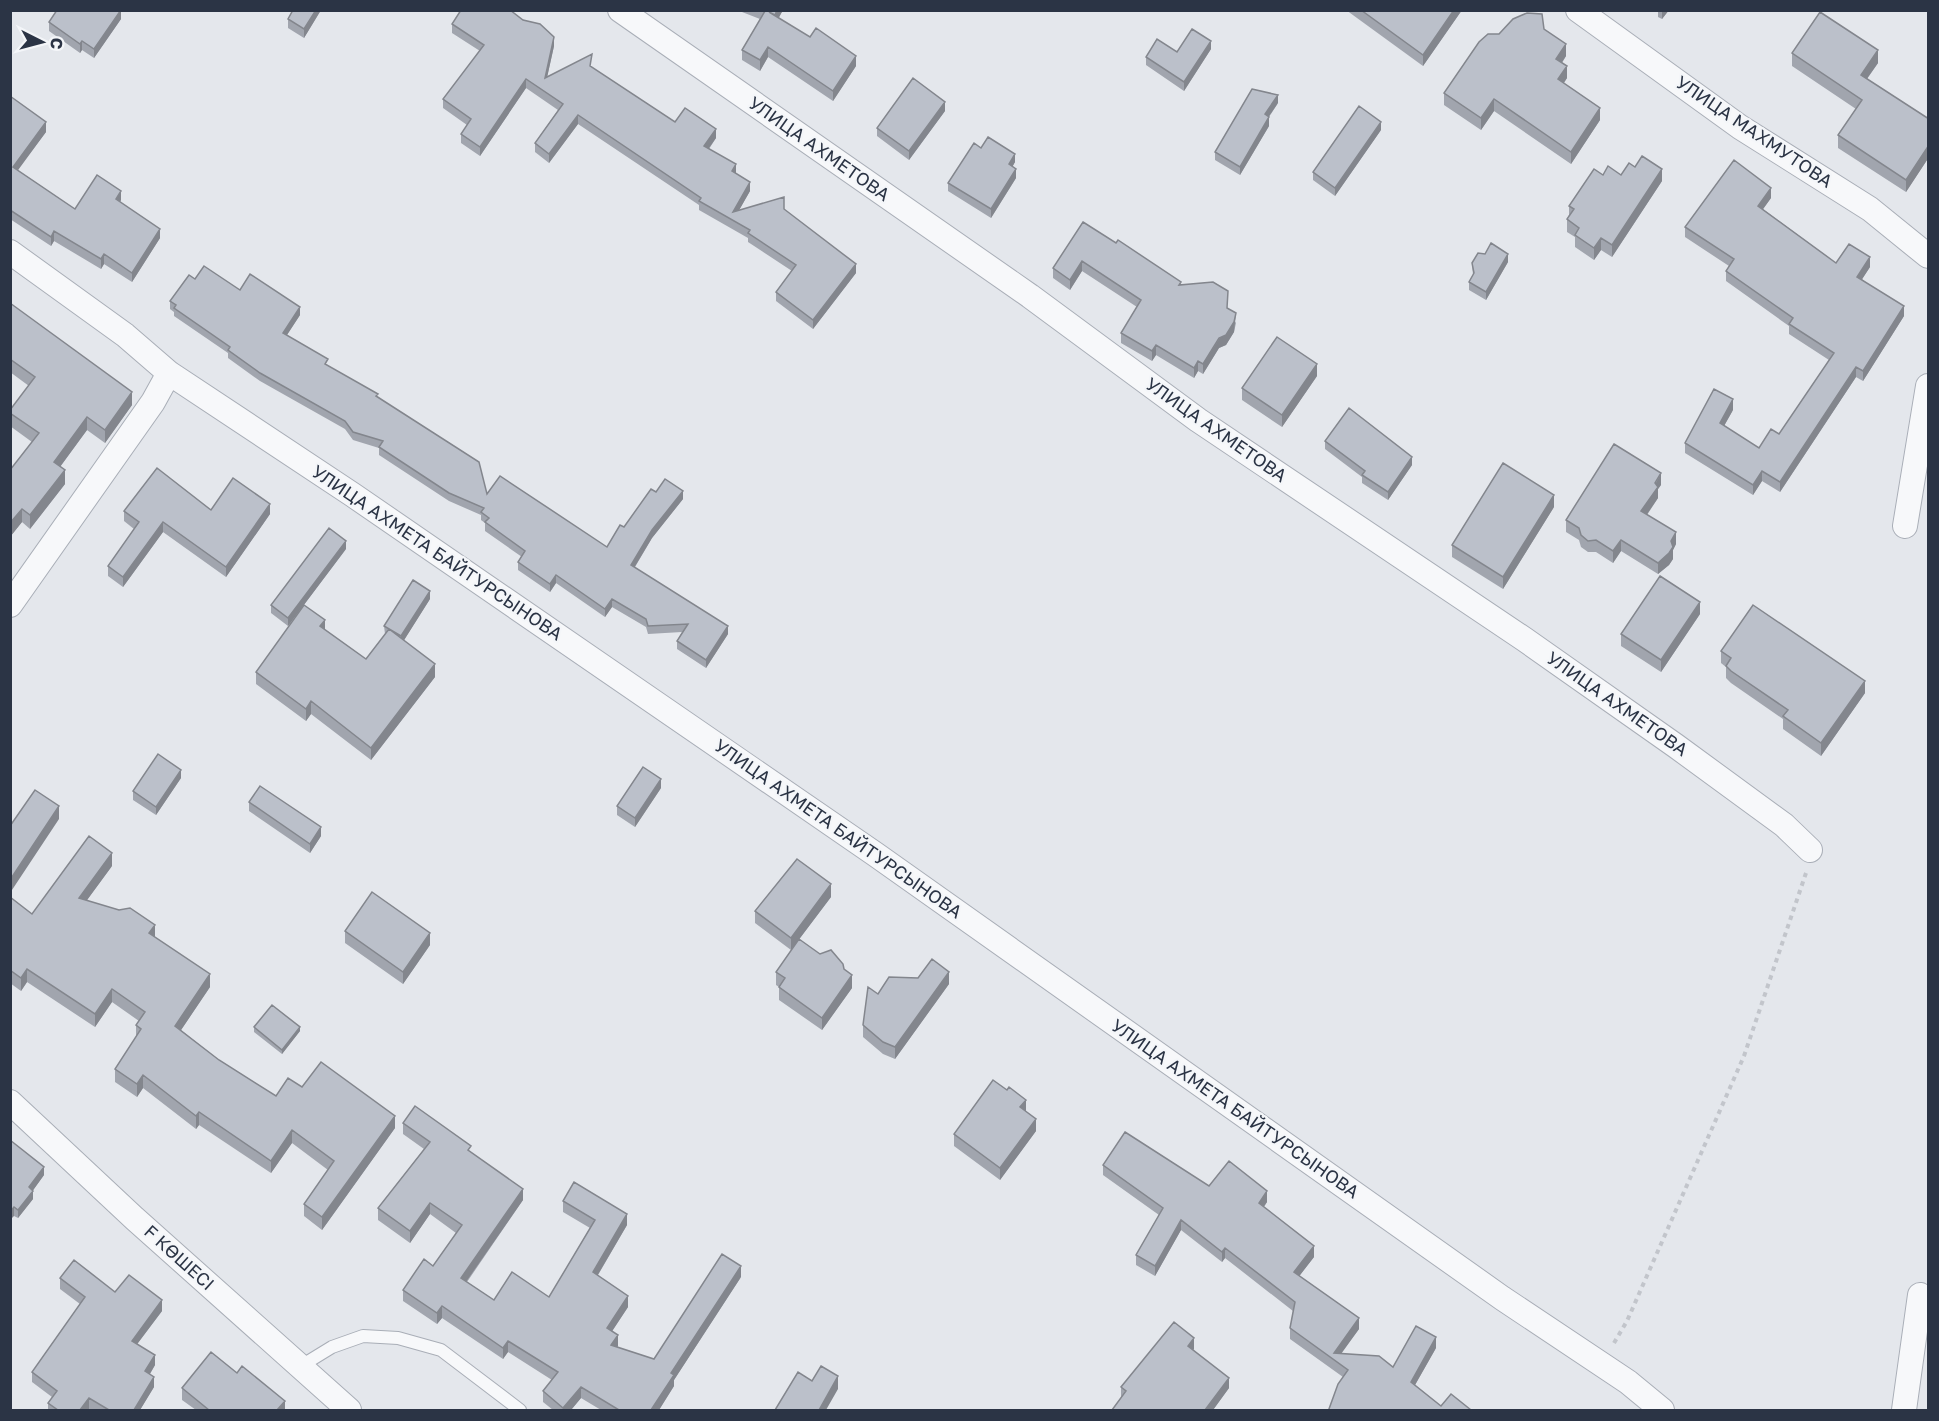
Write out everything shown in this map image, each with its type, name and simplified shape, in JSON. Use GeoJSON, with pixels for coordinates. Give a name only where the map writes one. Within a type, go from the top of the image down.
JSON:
{"type":"FeatureCollection","features":[{"type":"Feature","properties":{"kind":"street","name":"УЛИЦА АХМЕТОВА"},"geometry":{"type":"LineString","coordinates":[[620,10],[1030,296],[1198,420],[1514,632],[1677,746],[1784,825],[1810,850]]}},
{"type":"Feature","properties":{"kind":"street","name":"УЛИЦА МАХМУТОВА"},"geometry":{"type":"LineString","coordinates":[[1578,10],[1740,127],[1870,209],[1928,257]]}},
{"type":"Feature","properties":{"kind":"street","name":"УЛИЦА АХМЕТА БАЙТУРСЫНОВА"},"geometry":{"type":"LineString","coordinates":[[10,252],[125,335],[170,373],[362,501],[874,854],[1502,1298],[1602,1365],[1662,1410]]}},
{"type":"Feature","properties":{"kind":"street"},"geometry":{"type":"LineString","coordinates":[[10,605],[153,402],[170,373]]}},
{"type":"Feature","properties":{"kind":"street"},"geometry":{"type":"LineString","coordinates":[[1905,526],[1929,387]]}},
{"type":"Feature","properties":{"kind":"street","name":"F КӨШЕСІ"},"geometry":{"type":"LineString","coordinates":[[10,1102],[350,1410]]}},
{"type":"Feature","properties":{"kind":"street"},"geometry":{"type":"LineString","coordinates":[[1904,1410],[1920,1295]]}},
{"type":"Feature","properties":{"kind":"lane"},"geometry":{"type":"LineString","coordinates":[[300,1366],[332,1347],[363,1336],[398,1338],[441,1350],[520,1410]]}},
{"type":"Feature","properties":{"kind":"path"},"geometry":{"type":"LineString","coordinates":[[1602,1365],[1627,1320],[1744,1056],[1808,869],[1810,850]]}},
{"type":"Feature","properties":{"kind":"building"},"geometry":{"type":"Polygon","coordinates":[[[57,10],[121,10],[94,49],[82,41],[80,44],[49,22],[57,10]]]}},
{"type":"Feature","properties":{"kind":"building"},"geometry":{"type":"Polygon","coordinates":[[[293,10],[316,10],[304,29],[288,19],[293,10]]]}},
{"type":"Feature","properties":{"kind":"building"},"geometry":{"type":"Polygon","coordinates":[[[461,10],[510,10],[523,20],[540,24],[554,37],[545,78],[592,54],[590,66],[675,122],[685,108],[716,129],[704,146],[736,164],[732,171],[750,182],[733,212],[784,197],[784,209],[856,264],[813,320],[776,292],[796,265],[748,233],[750,230],[699,201],[701,198],[578,115],[549,154],[535,143],[563,104],[526,79],[480,147],[461,134],[471,119],[443,99],[484,45],[452,24],[461,10]]]}},
{"type":"Feature","properties":{"kind":"building"},"geometry":{"type":"Polygon","coordinates":[[[764,10],[777,10],[775,15],[769,12],[810,37],[816,28],[856,56],[833,91],[768,47],[760,60],[742,50],[764,10]]]}},
{"type":"Feature","properties":{"kind":"building"},"geometry":{"type":"Polygon","coordinates":[[[1361,10],[1454,10],[1423,55],[1361,10]]]}},
{"type":"Feature","properties":{"kind":"building"},"geometry":{"type":"Polygon","coordinates":[[[1820,12],[1878,50],[1861,75],[1929,119],[1929,145],[1906,180],[1838,135],[1862,100],[1792,53],[1820,12]]]}},
{"type":"Feature","properties":{"kind":"building"},"geometry":{"type":"Polygon","coordinates":[[[1527,13],[1542,14],[1544,29],[1566,44],[1556,59],[1567,66],[1558,79],[1600,108],[1571,152],[1494,99],[1481,118],[1444,93],[1479,42],[1488,34],[1499,34],[1513,19],[1527,13]]]}},
{"type":"Feature","properties":{"kind":"building"},"geometry":{"type":"Polygon","coordinates":[[[1192,29],[1211,41],[1184,82],[1146,57],[1157,39],[1177,52],[1192,29]]]}},
{"type":"Feature","properties":{"kind":"building"},"geometry":{"type":"Polygon","coordinates":[[[913,78],[945,102],[909,151],[877,128],[913,78]]]}},
{"type":"Feature","properties":{"kind":"building"},"geometry":{"type":"Polygon","coordinates":[[[1252,89],[1278,95],[1265,114],[1269,117],[1240,167],[1215,152],[1252,89]]]}},
{"type":"Feature","properties":{"kind":"building"},"geometry":{"type":"Polygon","coordinates":[[[10,96],[46,122],[13,167],[75,209],[97,175],[121,191],[116,199],[160,229],[132,273],[104,254],[101,259],[54,231],[51,237],[10,210],[10,96]]]}},
{"type":"Feature","properties":{"kind":"building"},"geometry":{"type":"Polygon","coordinates":[[[1359,106],[1381,122],[1335,188],[1313,172],[1359,106]]]}},
{"type":"Feature","properties":{"kind":"building"},"geometry":{"type":"Polygon","coordinates":[[[988,137],[1015,154],[1009,164],[1016,169],[991,209],[948,183],[974,143],[981,148],[988,137]]]}},
{"type":"Feature","properties":{"kind":"building"},"geometry":{"type":"Polygon","coordinates":[[[1642,156],[1662,169],[1612,245],[1601,238],[1594,248],[1575,235],[1579,228],[1567,219],[1574,209],[1569,206],[1594,169],[1603,175],[1608,166],[1621,175],[1629,163],[1635,167],[1642,156]]]}},
{"type":"Feature","properties":{"kind":"building"},"geometry":{"type":"Polygon","coordinates":[[[1734,160],[1771,188],[1758,206],[1836,263],[1849,244],[1870,257],[1857,277],[1904,306],[1863,371],[1856,367],[1780,482],[1762,471],[1753,485],[1685,443],[1714,389],[1733,399],[1720,423],[1759,448],[1771,429],[1779,434],[1834,353],[1789,324],[1793,318],[1726,271],[1734,259],[1685,227],[1734,160]]]}},
{"type":"Feature","properties":{"kind":"building"},"geometry":{"type":"Polygon","coordinates":[[[1083,222],[1116,243],[1118,240],[1181,282],[1179,285],[1213,282],[1228,291],[1227,308],[1236,313],[1234,322],[1226,335],[1219,338],[1203,364],[1198,361],[1194,368],[1156,345],[1152,351],[1121,333],[1141,300],[1082,261],[1070,280],[1053,268],[1083,222]]]}},
{"type":"Feature","properties":{"kind":"building"},"geometry":{"type":"Polygon","coordinates":[[[1491,243],[1508,254],[1486,292],[1469,282],[1474,273],[1472,263],[1478,253],[1485,254],[1491,243]]]}},
{"type":"Feature","properties":{"kind":"building"},"geometry":{"type":"Polygon","coordinates":[[[204,266],[240,290],[250,274],[300,307],[283,333],[328,359],[325,364],[378,394],[376,396],[479,462],[487,494],[500,476],[607,547],[620,525],[624,527],[651,489],[656,492],[665,479],[683,491],[652,530],[631,565],[728,626],[706,660],[677,641],[688,624],[648,626],[646,619],[612,599],[605,609],[556,575],[550,584],[518,562],[525,551],[485,522],[489,518],[481,512],[484,508],[449,493],[379,447],[383,441],[353,432],[345,421],[260,373],[228,350],[230,347],[174,308],[176,305],[170,301],[189,275],[195,279],[204,266]]]}},
{"type":"Feature","properties":{"kind":"building"},"geometry":{"type":"Polygon","coordinates":[[[10,303],[132,392],[105,430],[87,417],[54,462],[65,470],[30,515],[22,509],[10,523],[10,470],[39,433],[10,413],[35,377],[10,359],[10,303]]]}},
{"type":"Feature","properties":{"kind":"building"},"geometry":{"type":"Polygon","coordinates":[[[1277,337],[1317,364],[1282,415],[1242,388],[1277,337]]]}},
{"type":"Feature","properties":{"kind":"building"},"geometry":{"type":"Polygon","coordinates":[[[1349,408],[1412,457],[1388,492],[1362,475],[1365,471],[1325,441],[1349,408]]]}},
{"type":"Feature","properties":{"kind":"building"},"geometry":{"type":"Polygon","coordinates":[[[1614,444],[1661,473],[1655,483],[1658,487],[1641,511],[1676,532],[1671,541],[1673,547],[1658,563],[1621,540],[1613,551],[1596,540],[1588,541],[1581,535],[1579,528],[1566,520],[1614,444]]]}},
{"type":"Feature","properties":{"kind":"building"},"geometry":{"type":"Polygon","coordinates":[[[1503,463],[1554,495],[1503,577],[1452,545],[1503,463]]]}},
{"type":"Feature","properties":{"kind":"building"},"geometry":{"type":"Polygon","coordinates":[[[157,468],[211,510],[233,478],[270,504],[226,567],[163,522],[123,577],[108,566],[139,522],[124,511],[157,468]]]}},
{"type":"Feature","properties":{"kind":"building"},"geometry":{"type":"Polygon","coordinates":[[[329,528],[346,541],[288,618],[271,605],[329,528]]]}},
{"type":"Feature","properties":{"kind":"building"},"geometry":{"type":"Polygon","coordinates":[[[1660,576],[1700,602],[1661,660],[1621,634],[1660,576]]]}},
{"type":"Feature","properties":{"kind":"building"},"geometry":{"type":"Polygon","coordinates":[[[413,580],[430,591],[401,636],[384,626],[413,580]]]}},
{"type":"Feature","properties":{"kind":"building"},"geometry":{"type":"Polygon","coordinates":[[[304,605],[325,620],[320,626],[366,659],[389,629],[435,664],[371,748],[311,701],[306,709],[256,672],[304,605]]]}},
{"type":"Feature","properties":{"kind":"building"},"geometry":{"type":"Polygon","coordinates":[[[1753,605],[1865,681],[1821,743],[1783,716],[1788,710],[1726,666],[1731,658],[1721,651],[1753,605]]]}},
{"type":"Feature","properties":{"kind":"building"},"geometry":{"type":"Polygon","coordinates":[[[158,754],[181,770],[156,807],[133,791],[158,754]]]}},
{"type":"Feature","properties":{"kind":"building"},"geometry":{"type":"Polygon","coordinates":[[[643,767],[661,779],[635,818],[617,806],[643,767]]]}},
{"type":"Feature","properties":{"kind":"building"},"geometry":{"type":"Polygon","coordinates":[[[260,786],[321,827],[310,844],[249,802],[260,786]]]}},
{"type":"Feature","properties":{"kind":"building"},"geometry":{"type":"Polygon","coordinates":[[[35,790],[59,806],[10,880],[10,826],[35,790]]]}},
{"type":"Feature","properties":{"kind":"building"},"geometry":{"type":"Polygon","coordinates":[[[89,836],[112,853],[79,898],[119,910],[130,908],[155,925],[149,933],[210,974],[175,1026],[219,1060],[276,1096],[288,1078],[302,1087],[321,1062],[395,1116],[322,1217],[304,1204],[334,1161],[292,1130],[271,1161],[199,1112],[196,1116],[143,1075],[137,1084],[115,1069],[141,1029],[136,1025],[145,1012],[112,989],[95,1014],[27,969],[21,978],[10,970],[10,897],[32,914],[89,836]]]}},
{"type":"Feature","properties":{"kind":"building"},"geometry":{"type":"Polygon","coordinates":[[[797,859],[831,884],[791,938],[755,911],[797,859]]]}},
{"type":"Feature","properties":{"kind":"building"},"geometry":{"type":"Polygon","coordinates":[[[372,892],[430,933],[403,972],[345,931],[372,892]]]}},
{"type":"Feature","properties":{"kind":"building"},"geometry":{"type":"Polygon","coordinates":[[[799,939],[820,954],[831,950],[843,964],[844,969],[852,975],[822,1018],[779,987],[785,978],[776,972],[799,939]]]}},
{"type":"Feature","properties":{"kind":"building"},"geometry":{"type":"Polygon","coordinates":[[[932,959],[949,972],[895,1047],[883,1042],[863,1025],[868,987],[878,994],[889,977],[918,978],[932,959]]]}},
{"type":"Feature","properties":{"kind":"building"},"geometry":{"type":"Polygon","coordinates":[[[272,1005],[300,1027],[282,1050],[254,1027],[272,1005]]]}},
{"type":"Feature","properties":{"kind":"building"},"geometry":{"type":"Polygon","coordinates":[[[993,1080],[1007,1090],[1009,1087],[1026,1100],[1020,1107],[1036,1119],[1000,1168],[954,1134],[993,1080]]]}},
{"type":"Feature","properties":{"kind":"building"},"geometry":{"type":"Polygon","coordinates":[[[415,1106],[471,1146],[468,1150],[523,1189],[461,1278],[494,1300],[512,1272],[549,1297],[595,1220],[563,1201],[574,1182],[627,1214],[593,1272],[628,1296],[607,1328],[618,1335],[611,1345],[654,1359],[722,1254],[741,1266],[671,1373],[674,1375],[651,1410],[619,1410],[581,1387],[563,1408],[543,1391],[558,1372],[508,1341],[503,1348],[442,1306],[437,1313],[403,1290],[424,1259],[433,1266],[462,1225],[430,1203],[410,1231],[378,1208],[430,1142],[403,1123],[415,1106]]]}},
{"type":"Feature","properties":{"kind":"building"},"geometry":{"type":"Polygon","coordinates":[[[1125,1132],[1209,1186],[1229,1161],[1267,1191],[1259,1203],[1314,1246],[1294,1272],[1359,1318],[1334,1353],[1379,1356],[1393,1367],[1416,1326],[1436,1337],[1411,1382],[1441,1406],[1451,1394],[1471,1410],[1331,1410],[1329,1409],[1338,1384],[1348,1370],[1290,1328],[1295,1302],[1225,1248],[1222,1252],[1181,1220],[1155,1266],[1136,1255],[1163,1208],[1103,1165],[1125,1132]]]}},
{"type":"Feature","properties":{"kind":"building"},"geometry":{"type":"Polygon","coordinates":[[[10,1140],[44,1167],[29,1187],[33,1191],[18,1210],[14,1207],[10,1212],[10,1140]]]}},
{"type":"Feature","properties":{"kind":"building"},"geometry":{"type":"Polygon","coordinates":[[[74,1260],[115,1292],[129,1275],[162,1300],[132,1341],[155,1355],[145,1371],[154,1377],[134,1410],[109,1410],[89,1398],[80,1410],[58,1410],[48,1403],[57,1391],[32,1372],[85,1297],[60,1278],[74,1260]]]}},
{"type":"Feature","properties":{"kind":"building"},"geometry":{"type":"Polygon","coordinates":[[[1174,1322],[1194,1338],[1188,1346],[1229,1378],[1205,1410],[1112,1410],[1126,1391],[1121,1387],[1174,1322]]]}},
{"type":"Feature","properties":{"kind":"building"},"geometry":{"type":"Polygon","coordinates":[[[211,1352],[237,1373],[242,1366],[285,1401],[277,1410],[209,1410],[182,1388],[211,1352]]]}},
{"type":"Feature","properties":{"kind":"building"},"geometry":{"type":"Polygon","coordinates":[[[821,1366],[838,1376],[819,1410],[775,1410],[798,1372],[812,1381],[821,1366]]]}}]}
